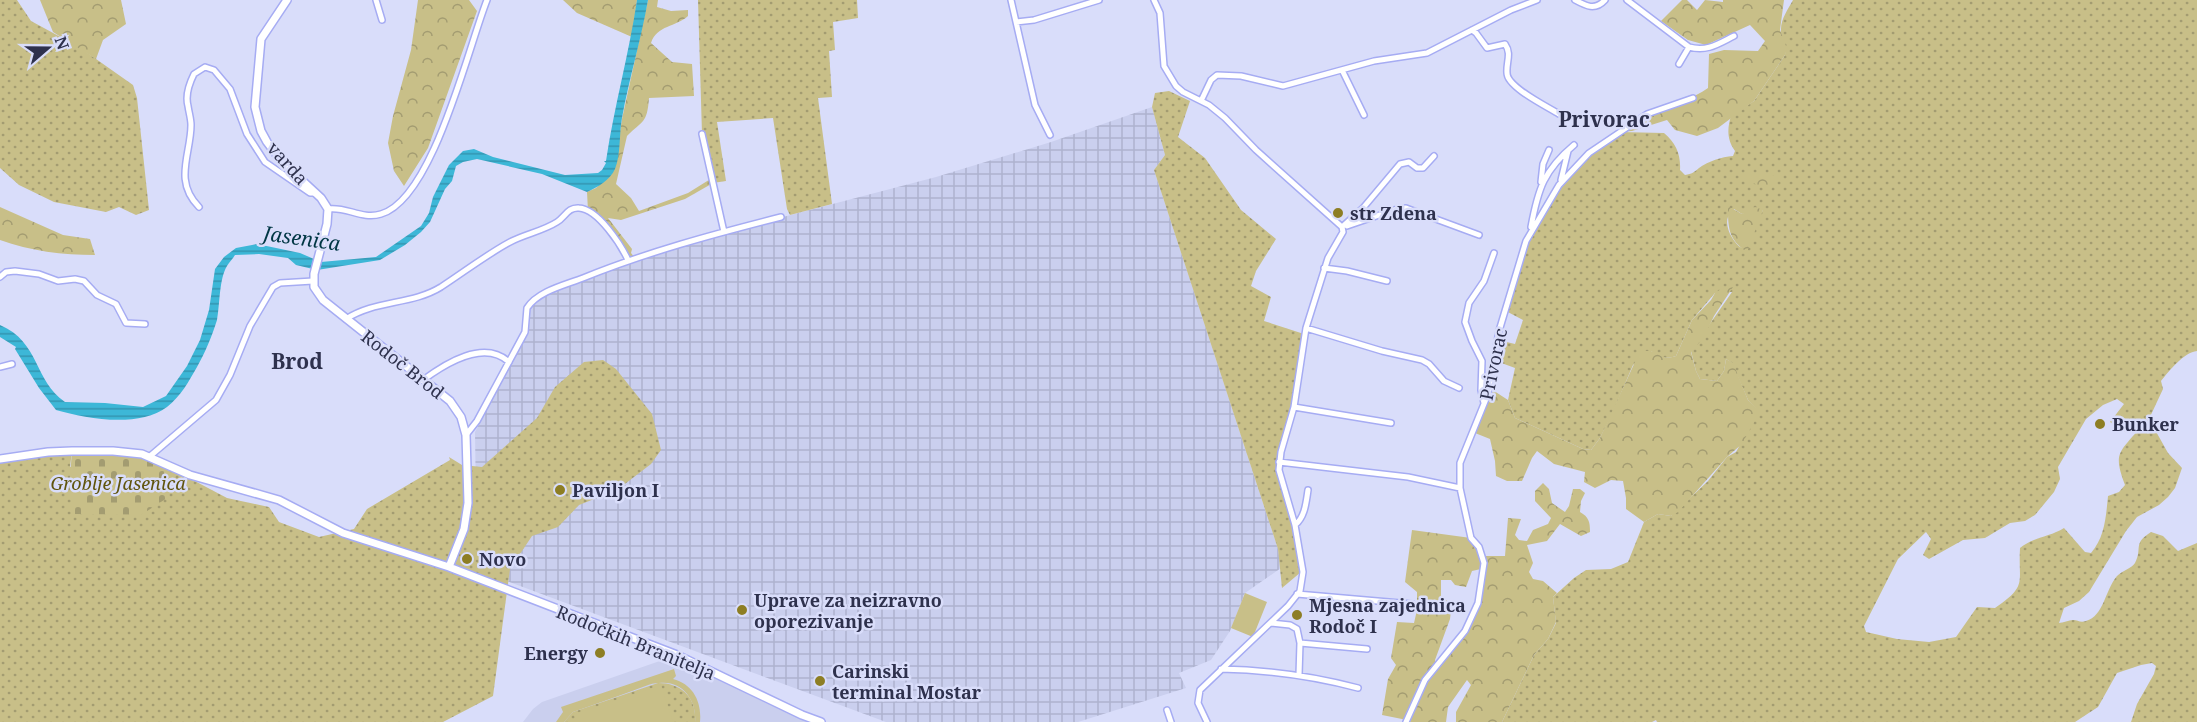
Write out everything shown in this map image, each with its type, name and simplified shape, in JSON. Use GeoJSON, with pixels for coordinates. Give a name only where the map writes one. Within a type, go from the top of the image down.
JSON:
{"type":"FeatureCollection","features":[{"type":"Feature","properties":{"kind":"street","name":"varda"},"geometry":{"type":"LineString","coordinates":[[287,0],[261,39],[255,107],[261,131],[267,142],[282,162],[316,193],[328,209]]}},
{"type":"Feature","properties":{"kind":"street"},"geometry":{"type":"LineString","coordinates":[[376,0],[382,20]]}},
{"type":"Feature","properties":{"kind":"street"},"geometry":{"type":"LineString","coordinates":[[149,457],[216,400],[230,375],[250,326],[273,287],[280,283],[313,278],[327,224],[328,209],[340,209],[372,216],[388,212],[404,197],[421,174],[438,140],[470,55],[487,0]]}},
{"type":"Feature","properties":{"kind":"street"},"geometry":{"type":"LineString","coordinates":[[1011,0],[1035,105],[1050,135]]}},
{"type":"Feature","properties":{"kind":"street"},"geometry":{"type":"LineString","coordinates":[[1016,22],[1034,20],[1099,0]]}},
{"type":"Feature","properties":{"kind":"street"},"geometry":{"type":"LineString","coordinates":[[1154,0],[1160,13],[1162,56],[1166,72],[1183,92],[1201,101],[1225,118],[1256,150],[1342,227],[1343,232],[1324,268],[1306,328],[1294,406],[1280,462],[1282,482],[1295,525],[1303,572],[1302,582],[1288,606],[1198,693],[1198,703],[1207,722]]}},
{"type":"Feature","properties":{"kind":"street"},"geometry":{"type":"LineString","coordinates":[[1201,101],[1217,75],[1241,76],[1283,86],[1374,61],[1427,53],[1517,3],[1537,0]]}},
{"type":"Feature","properties":{"kind":"street"},"geometry":{"type":"LineString","coordinates":[[1575,0],[1593,7],[1601,5],[1605,0]]}},
{"type":"Feature","properties":{"kind":"street"},"geometry":{"type":"LineString","coordinates":[[1627,0],[1689,47],[1709,49],[1734,36]]}},
{"type":"Feature","properties":{"kind":"street"},"geometry":{"type":"LineString","coordinates":[[1472,30],[1487,48],[1505,44],[1509,51],[1507,73],[1510,82],[1559,114]]}},
{"type":"Feature","properties":{"kind":"street"},"geometry":{"type":"LineString","coordinates":[[1679,64],[1689,47]]}},
{"type":"Feature","properties":{"kind":"street"},"geometry":{"type":"LineString","coordinates":[[199,207],[190,195],[184,166],[191,128],[187,98],[194,74],[205,67],[214,70],[230,89],[247,134],[265,162],[305,190],[316,193]]}},
{"type":"Feature","properties":{"kind":"street"},"geometry":{"type":"LineString","coordinates":[[1342,70],[1364,115]]}},
{"type":"Feature","properties":{"kind":"street","name":"Privorac"},"geometry":{"type":"LineString","coordinates":[[1407,722],[1425,680],[1464,631],[1478,603],[1484,563],[1479,547],[1471,538],[1460,488],[1460,463],[1484,408],[1504,310],[1530,231],[1559,184],[1589,153],[1636,120],[1658,108],[1693,98]]}},
{"type":"Feature","properties":{"kind":"street"},"geometry":{"type":"LineString","coordinates":[[702,134],[724,232]]}},
{"type":"Feature","properties":{"kind":"street"},"geometry":{"type":"LineString","coordinates":[[1541,184],[1560,158],[1574,145]]}},
{"type":"Feature","properties":{"kind":"street"},"geometry":{"type":"LineString","coordinates":[[1530,231],[1541,184],[1543,164],[1549,150]]}},
{"type":"Feature","properties":{"kind":"street"},"geometry":{"type":"LineString","coordinates":[[1559,184],[1568,150]]}},
{"type":"Feature","properties":{"kind":"street"},"geometry":{"type":"LineString","coordinates":[[1342,227],[1363,208],[1400,164],[1409,162],[1417,168],[1424,168],[1434,156]]}},
{"type":"Feature","properties":{"kind":"street"},"geometry":{"type":"LineString","coordinates":[[346,319],[374,305],[435,290],[503,246],[557,222],[574,208],[583,208],[597,217],[616,239],[628,260]]}},
{"type":"Feature","properties":{"kind":"street"},"geometry":{"type":"LineString","coordinates":[[1342,227],[1406,208],[1479,235]]}},
{"type":"Feature","properties":{"kind":"street"},"geometry":{"type":"LineString","coordinates":[[466,435],[477,421],[525,332],[526,312],[530,304],[554,289],[628,260],[781,217]]}},
{"type":"Feature","properties":{"kind":"street"},"geometry":{"type":"LineString","coordinates":[[1484,408],[1481,390],[1482,361],[1465,322],[1470,303],[1484,280],[1494,253]]}},
{"type":"Feature","properties":{"kind":"street"},"geometry":{"type":"LineString","coordinates":[[1324,268],[1387,281]]}},
{"type":"Feature","properties":{"kind":"street"},"geometry":{"type":"LineString","coordinates":[[0,277],[6,272],[15,271],[39,274],[58,281],[75,279],[84,281],[97,296],[117,304],[126,323],[145,324]]}},
{"type":"Feature","properties":{"kind":"street","name":"Rodoč Brod"},"geometry":{"type":"LineString","coordinates":[[313,278],[317,293],[323,300],[456,408],[466,435],[468,512],[449,567]]}},
{"type":"Feature","properties":{"kind":"street"},"geometry":{"type":"LineString","coordinates":[[1306,328],[1382,351],[1422,360],[1429,364],[1444,381],[1460,388]]}},
{"type":"Feature","properties":{"kind":"street"},"geometry":{"type":"LineString","coordinates":[[423,380],[442,366],[473,354],[497,353],[509,362]]}},
{"type":"Feature","properties":{"kind":"street"},"geometry":{"type":"LineString","coordinates":[[0,367],[12,364]]}},
{"type":"Feature","properties":{"kind":"street"},"geometry":{"type":"LineString","coordinates":[[1294,406],[1391,423]]}},
{"type":"Feature","properties":{"kind":"street","name":"Rodočkih Branitelja"},"geometry":{"type":"LineString","coordinates":[[0,459],[48,452],[82,451],[134,453],[149,457],[190,475],[279,500],[343,533],[449,567],[677,655],[821,722]]}},
{"type":"Feature","properties":{"kind":"street"},"geometry":{"type":"LineString","coordinates":[[1280,462],[1408,477],[1460,488]]}},
{"type":"Feature","properties":{"kind":"street"},"geometry":{"type":"LineString","coordinates":[[1295,525],[1304,513],[1308,490]]}},
{"type":"Feature","properties":{"kind":"street"},"geometry":{"type":"LineString","coordinates":[[1297,594],[1412,604]]}},
{"type":"Feature","properties":{"kind":"street"},"geometry":{"type":"LineString","coordinates":[[1271,623],[1294,627],[1299,633],[1299,675]]}},
{"type":"Feature","properties":{"kind":"street"},"geometry":{"type":"LineString","coordinates":[[1300,643],[1367,649]]}},
{"type":"Feature","properties":{"kind":"street"},"geometry":{"type":"LineString","coordinates":[[1221,669],[1264,670],[1358,688]]}},
{"type":"Feature","properties":{"kind":"street"},"geometry":{"type":"LineString","coordinates":[[1167,710],[1171,722]]}},
{"type":"Feature","properties":{"kind":"street"},"geometry":{"type":"LineString","coordinates":[[806,716],[816,722]]}},
{"type":"Feature","properties":{"kind":"shaded area"},"geometry":{"type":"Polygon","coordinates":[[[1152,107],[1165,155],[1154,170],[1278,549],[1281,568],[1245,593],[1230,631],[1211,660],[1179,673],[1186,688],[1078,722],[886,722],[477,570],[475,432],[529,328],[530,306],[548,293],[620,264],[718,234],[936,177],[1051,142],[1152,107]]]}},
{"type":"Feature","properties":{"kind":"shaded area"},"geometry":{"type":"Polygon","coordinates":[[[677,655],[816,722],[523,722],[542,702],[677,655]]]}},
{"type":"Feature","properties":{"kind":"green space"},"geometry":{"type":"Polygon","coordinates":[[[0,0],[17,0],[31,21],[79,47],[133,85],[137,98],[149,210],[136,215],[119,207],[106,212],[54,202],[19,185],[0,168],[0,0]]]}},
{"type":"Feature","properties":{"kind":"green space"},"geometry":{"type":"Polygon","coordinates":[[[40,0],[121,0],[126,24],[103,40],[96,59],[53,32],[40,0]]]}},
{"type":"Feature","properties":{"kind":"green space"},"geometry":{"type":"Polygon","coordinates":[[[418,0],[469,0],[477,11],[428,148],[404,186],[394,171],[388,143],[411,50],[418,0]]]}},
{"type":"Feature","properties":{"kind":"green space"},"geometry":{"type":"Polygon","coordinates":[[[563,0],[637,0],[632,37],[577,13],[563,0]]]}},
{"type":"Feature","properties":{"kind":"green space"},"geometry":{"type":"Polygon","coordinates":[[[648,0],[658,0],[657,7],[671,11],[688,10],[688,16],[662,29],[651,43],[672,62],[692,64],[694,96],[649,98],[645,117],[627,136],[616,184],[631,198],[639,211],[688,193],[712,178],[713,183],[685,199],[621,220],[608,218],[632,249],[631,253],[635,258],[628,260],[616,239],[588,211],[587,192],[596,188],[614,170],[622,119],[648,0]]]}},
{"type":"Feature","properties":{"kind":"green space"},"geometry":{"type":"Polygon","coordinates":[[[698,0],[857,0],[858,18],[833,22],[835,50],[829,51],[832,97],[818,98],[832,204],[790,215],[787,209],[773,118],[717,122],[726,181],[713,183],[702,134],[698,0]]]}},
{"type":"Feature","properties":{"kind":"green space"},"geometry":{"type":"Polygon","coordinates":[[[1682,0],[1687,0],[1697,10],[1705,0],[1723,2],[1723,0],[1784,0],[1780,30],[1786,46],[1785,55],[1754,101],[1718,128],[1697,136],[1675,130],[1667,120],[1632,131],[1619,132],[1629,125],[1708,88],[1709,54],[1724,50],[1758,51],[1765,41],[1750,25],[1706,45],[1688,40],[1661,21],[1682,0]]]}},
{"type":"Feature","properties":{"kind":"green space"},"geometry":{"type":"Polygon","coordinates":[[[1793,0],[2197,0],[2197,351],[2182,358],[2161,381],[2163,389],[2149,419],[2168,453],[2182,468],[2175,488],[2168,497],[2159,505],[2137,517],[2089,592],[2079,601],[2064,608],[2059,623],[2073,620],[2084,622],[2097,614],[2113,582],[2119,574],[2135,563],[2140,543],[2151,532],[2163,536],[2178,551],[2197,543],[2197,722],[2131,722],[2137,704],[2154,674],[2156,666],[2152,663],[2117,673],[2098,707],[2075,722],[1657,722],[1656,720],[1652,722],[1502,722],[1534,655],[1548,639],[1556,623],[1553,597],[1586,570],[1611,569],[1628,562],[1644,522],[1658,514],[1671,516],[1708,481],[1727,457],[1736,452],[1759,411],[1748,400],[1732,363],[1726,359],[1724,371],[1717,381],[1700,379],[1691,351],[1732,292],[1715,293],[1692,320],[1676,356],[1663,357],[1651,351],[1633,365],[1612,414],[1591,450],[1583,449],[1515,418],[1508,400],[1515,368],[1496,361],[1498,340],[1515,344],[1523,320],[1504,310],[1526,241],[1569,173],[1619,132],[1664,133],[1677,150],[1680,170],[1685,175],[1693,173],[1711,161],[1733,156],[1735,151],[1730,143],[1729,134],[1731,116],[1754,101],[1785,55],[1781,25],[1793,0]],[[1734,209],[1728,216],[1727,226],[1733,239],[1742,248],[1763,210],[1742,214],[1734,209]],[[2117,399],[2103,405],[2086,419],[2058,467],[2060,479],[2054,492],[2035,515],[2025,521],[2010,523],[1985,538],[1963,540],[1929,559],[1923,555],[1931,539],[1926,532],[1898,559],[1864,626],[1866,632],[1897,639],[1929,642],[1956,637],[1977,607],[1995,608],[2013,594],[2020,577],[2020,548],[2025,544],[2064,528],[2085,552],[2091,553],[2102,533],[2108,496],[2119,492],[2125,485],[2119,466],[2120,454],[2139,429],[2127,433],[2110,422],[2124,404],[2117,399]]]}},
{"type":"Feature","properties":{"kind":"green space"},"geometry":{"type":"Polygon","coordinates":[[[1169,91],[1190,101],[1178,137],[1205,158],[1241,210],[1276,239],[1256,271],[1251,286],[1271,297],[1264,321],[1304,334],[1291,408],[1278,457],[1301,572],[1282,588],[1278,549],[1154,170],[1165,155],[1152,107],[1155,93],[1169,91]]]}},
{"type":"Feature","properties":{"kind":"green space"},"geometry":{"type":"Polygon","coordinates":[[[1744,173],[1776,176],[1770,192],[1748,180],[1744,173]]]}},
{"type":"Feature","properties":{"kind":"green space"},"geometry":{"type":"Polygon","coordinates":[[[1728,206],[1742,214],[1755,207],[1763,210],[1747,252],[1736,242],[1730,232],[1728,206]]]}},
{"type":"Feature","properties":{"kind":"green space"},"geometry":{"type":"Polygon","coordinates":[[[0,207],[63,235],[90,239],[95,255],[47,252],[0,240],[0,207]]]}},
{"type":"Feature","properties":{"kind":"green space"},"geometry":{"type":"Polygon","coordinates":[[[1724,287],[1733,287],[1714,316],[1704,337],[1691,352],[1696,371],[1700,379],[1717,381],[1724,371],[1726,359],[1733,363],[1748,400],[1760,411],[1742,444],[1727,457],[1678,512],[1671,516],[1658,514],[1644,522],[1626,509],[1623,481],[1611,480],[1595,488],[1584,482],[1585,472],[1554,464],[1537,451],[1522,481],[1507,481],[1496,476],[1490,439],[1475,433],[1491,389],[1508,400],[1515,418],[1583,449],[1591,450],[1600,438],[1640,351],[1651,351],[1665,357],[1676,356],[1692,320],[1715,293],[1724,287]]]}},
{"type":"Feature","properties":{"kind":"green space"},"geometry":{"type":"Polygon","coordinates":[[[603,360],[616,369],[652,414],[661,450],[651,464],[617,490],[579,505],[558,527],[532,536],[510,569],[493,696],[443,722],[0,722],[0,459],[72,451],[70,467],[110,458],[172,469],[227,498],[269,507],[279,522],[319,537],[354,529],[367,509],[450,460],[449,457],[462,465],[482,467],[537,418],[555,387],[584,362],[603,360]]]}},
{"type":"Feature","properties":{"kind":"green space","name":"Groblje Jasenica"},"geometry":{"type":"Polygon","coordinates":[[[72,451],[134,453],[163,464],[167,498],[141,515],[72,514],[70,476],[72,451]]]}},
{"type":"Feature","properties":{"kind":"green space"},"geometry":{"type":"Polygon","coordinates":[[[1543,483],[1549,489],[1552,503],[1565,512],[1569,506],[1573,489],[1580,489],[1585,493],[1581,501],[1580,512],[1588,520],[1590,532],[1581,536],[1560,524],[1547,541],[1527,545],[1533,563],[1529,572],[1533,579],[1543,581],[1557,593],[1553,597],[1556,622],[1548,639],[1534,655],[1502,722],[1456,722],[1456,712],[1471,685],[1467,680],[1448,707],[1446,722],[1406,722],[1407,720],[1382,715],[1388,679],[1396,665],[1391,658],[1397,622],[1414,623],[1417,610],[1417,592],[1405,582],[1412,530],[1471,538],[1479,547],[1481,569],[1472,571],[1466,587],[1455,585],[1451,580],[1441,580],[1441,598],[1452,603],[1450,619],[1435,660],[1436,665],[1471,619],[1484,569],[1481,556],[1505,556],[1508,518],[1521,519],[1515,535],[1519,540],[1527,541],[1533,530],[1548,524],[1551,518],[1535,501],[1535,491],[1543,483]]]}},
{"type":"Feature","properties":{"kind":"green space"},"geometry":{"type":"Polygon","coordinates":[[[1245,593],[1267,602],[1253,637],[1231,628],[1245,593]]]}},
{"type":"Feature","properties":{"kind":"green space"},"geometry":{"type":"Polygon","coordinates":[[[674,669],[676,676],[673,679],[686,685],[698,701],[700,722],[695,722],[694,707],[681,688],[668,683],[656,683],[573,712],[564,722],[556,722],[563,712],[561,707],[674,669]]]}},
{"type":"Feature","properties":{"kind":"green space"},"geometry":{"type":"Polygon","coordinates":[[[658,683],[674,686],[686,694],[693,706],[695,722],[564,722],[573,712],[658,683]]]}},
{"type":"Feature","properties":{"kind":"green space"},"geometry":{"type":"Polygon","coordinates":[[[661,685],[673,722],[576,722],[574,714],[661,685]]]}},
{"type":"Feature","properties":{"kind":"water"},"geometry":{"type":"Polygon","coordinates":[[[637,0],[648,0],[622,118],[617,163],[610,177],[595,188],[587,192],[542,174],[477,159],[456,166],[452,181],[445,189],[430,222],[405,245],[380,260],[317,270],[296,265],[288,258],[259,254],[235,255],[224,271],[217,320],[206,350],[194,372],[172,403],[155,414],[142,418],[97,419],[56,410],[39,388],[15,349],[16,347],[0,337],[0,325],[23,341],[47,384],[65,402],[143,407],[166,396],[187,366],[200,340],[209,310],[215,269],[224,257],[236,248],[257,244],[300,253],[321,262],[376,257],[421,226],[429,213],[433,197],[449,165],[463,151],[474,149],[493,157],[565,175],[598,173],[606,163],[604,161],[606,161],[637,0]]]}},
{"type":"Feature","properties":{"kind":"place","name":"str Zdena"},"geometry":{"type":"Point","coordinates":[1338,213]}},
{"type":"Feature","properties":{"kind":"place","name":"Bunker"},"geometry":{"type":"Point","coordinates":[2100,424]}},
{"type":"Feature","properties":{"kind":"place","name":"Paviljon I"},"geometry":{"type":"Point","coordinates":[560,490]}},
{"type":"Feature","properties":{"kind":"place","name":"Novo"},"geometry":{"type":"Point","coordinates":[467,559]}},
{"type":"Feature","properties":{"kind":"place","name":"Uprave za neizravno oporezivanje"},"geometry":{"type":"Point","coordinates":[742,610]}},
{"type":"Feature","properties":{"kind":"place","name":"Mjesna zajednica Rodoč I"},"geometry":{"type":"Point","coordinates":[1297,615]}},
{"type":"Feature","properties":{"kind":"place","name":"Energy"},"geometry":{"type":"Point","coordinates":[600,653]}},
{"type":"Feature","properties":{"kind":"place","name":"Carinski terminal Mostar"},"geometry":{"type":"Point","coordinates":[820,681]}},
{"type":"Feature","properties":{"kind":"district","name":"Privorac"},"geometry":{"type":"Point","coordinates":[1604,119]}},
{"type":"Feature","properties":{"kind":"district","name":"Brod"},"geometry":{"type":"Point","coordinates":[297,361]}},
{"type":"Feature","properties":{"kind":"water label","name":"Jasenica"},"geometry":{"type":"Point","coordinates":[302,238]}}]}
